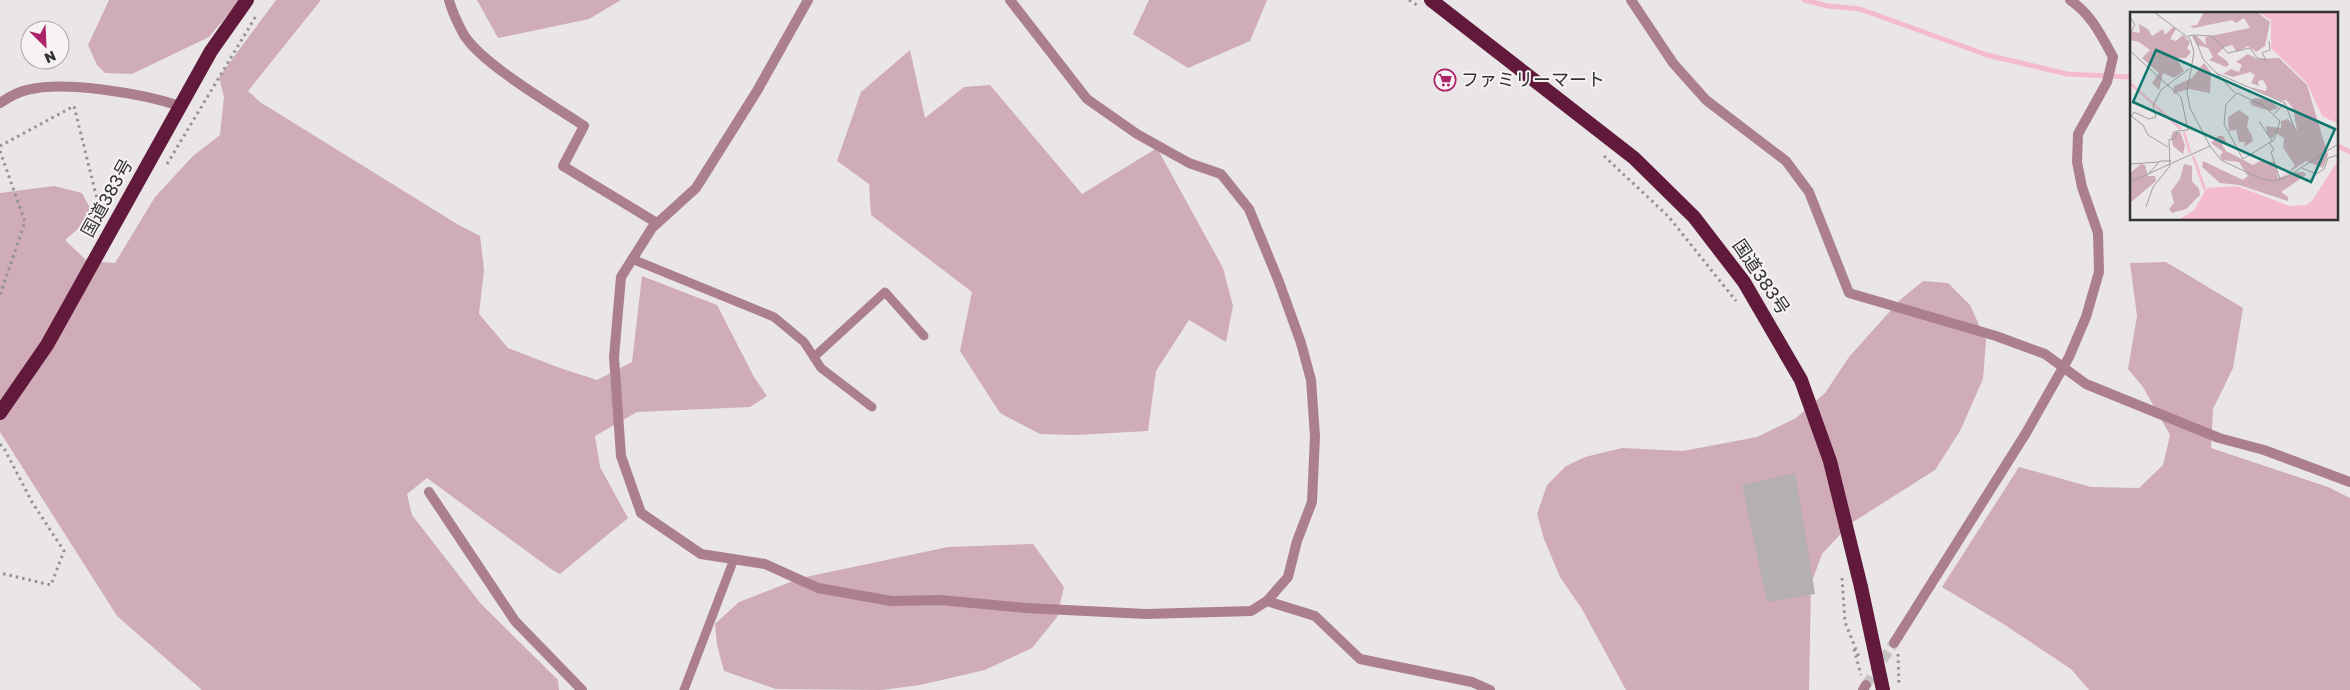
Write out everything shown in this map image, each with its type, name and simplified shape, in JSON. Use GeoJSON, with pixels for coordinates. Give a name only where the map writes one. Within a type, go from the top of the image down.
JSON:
{"type":"FeatureCollection","features":[{"type":"Feature","properties":{"kind":"highway","name":"国道383号"},"geometry":{"type":"LineString","coordinates":[[0,413],[47,344],[211,51],[247,0]]}},
{"type":"Feature","properties":{"kind":"highway","name":"国道383号"},"geometry":{"type":"LineString","coordinates":[[1431,0],[1634,158],[1694,217],[1744,282],[1801,380],[1830,461],[1861,588],[1883,690]]}},
{"type":"Feature","properties":{"kind":"street"},"geometry":{"type":"LineString","coordinates":[[449,0],[452,12],[465,37],[488,60],[584,126],[563,166],[657,223]]}},
{"type":"Feature","properties":{"kind":"street"},"geometry":{"type":"LineString","coordinates":[[808,0],[757,91],[696,188],[657,223],[621,277],[614,357],[620,456],[641,513],[701,554],[765,564],[818,588],[891,601],[940,600],[1026,608],[1146,614],[1251,611],[1267,601],[1288,577],[1297,541],[1312,502],[1315,436],[1311,380],[1301,343],[1279,282],[1249,210],[1221,174],[1190,163],[1144,138],[1087,99],[1010,0]]}},
{"type":"Feature","properties":{"kind":"street"},"geometry":{"type":"LineString","coordinates":[[1631,0],[1673,63],[1706,100],[1786,161],[1809,192],[1849,293],[1996,336],[2045,354],[2086,384],[2210,434],[2264,450],[2350,482]]}},
{"type":"Feature","properties":{"kind":"street"},"geometry":{"type":"LineString","coordinates":[[1895,640],[2026,433],[2063,367],[2086,317],[2099,272],[2098,232],[2082,187],[2077,162],[2078,134],[2107,82],[2113,57],[2094,23],[2082,8],[2070,0]]}},
{"type":"Feature","properties":{"kind":"street"},"geometry":{"type":"LineString","coordinates":[[0,103],[10,96],[27,90],[67,86],[158,98],[180,106]]}},
{"type":"Feature","properties":{"kind":"street"},"geometry":{"type":"LineString","coordinates":[[429,492],[515,621],[582,690]]}},
{"type":"Feature","properties":{"kind":"street"},"geometry":{"type":"LineString","coordinates":[[1267,601],[1315,616],[1360,659],[1472,682],[1490,690]]}},
{"type":"Feature","properties":{"kind":"lane"},"geometry":{"type":"LineString","coordinates":[[632,259],[774,317],[804,342],[821,368],[872,406]]}},
{"type":"Feature","properties":{"kind":"lane"},"geometry":{"type":"LineString","coordinates":[[814,357],[885,292],[924,336]]}},
{"type":"Feature","properties":{"kind":"lane"},"geometry":{"type":"LineString","coordinates":[[684,690],[734,559]]}},
{"type":"Feature","properties":{"kind":"path"},"geometry":{"type":"LineString","coordinates":[[1409,0],[1418,6]]}},
{"type":"Feature","properties":{"kind":"path"},"geometry":{"type":"LineString","coordinates":[[0,146],[74,106],[101,215]]}},
{"type":"Feature","properties":{"kind":"path"},"geometry":{"type":"LineString","coordinates":[[0,151],[25,222],[0,296]]}},
{"type":"Feature","properties":{"kind":"path"},"geometry":{"type":"LineString","coordinates":[[1603,155],[1668,216],[1742,308]]}},
{"type":"Feature","properties":{"kind":"path"},"geometry":{"type":"LineString","coordinates":[[0,444],[32,502],[64,551],[52,585],[0,573]]}},
{"type":"Feature","properties":{"kind":"path"},"geometry":{"type":"LineString","coordinates":[[1841,571],[1845,622],[1866,673]]}},
{"type":"Feature","properties":{"kind":"path"},"geometry":{"type":"LineString","coordinates":[[1851,636],[1865,687]]}},
{"type":"Feature","properties":{"kind":"path"},"geometry":{"type":"LineString","coordinates":[[1895,640],[1899,690]]}},
{"type":"Feature","properties":{"kind":"shaded area"},"geometry":{"type":"Polygon","coordinates":[[[109,0],[240,0],[209,37],[132,74],[105,73],[97,65],[88,45],[109,0]]]}},
{"type":"Feature","properties":{"kind":"shaded area"},"geometry":{"type":"Polygon","coordinates":[[[276,0],[321,0],[248,91],[260,102],[457,224],[480,236],[484,270],[479,314],[508,348],[597,380],[632,362],[642,276],[717,305],[754,377],[767,396],[750,407],[637,412],[595,436],[600,467],[628,518],[560,574],[427,478],[407,494],[412,515],[481,604],[558,680],[559,690],[202,690],[117,616],[0,432],[0,193],[54,186],[82,193],[94,215],[65,240],[87,261],[115,263],[155,197],[193,156],[220,135],[224,97],[219,77],[276,0]]]}},
{"type":"Feature","properties":{"kind":"shaded area"},"geometry":{"type":"Polygon","coordinates":[[[477,0],[621,0],[589,19],[498,38],[477,0]]]}},
{"type":"Feature","properties":{"kind":"shaded area"},"geometry":{"type":"Polygon","coordinates":[[[1149,0],[1267,0],[1250,41],[1188,68],[1133,34],[1149,0]]]}},
{"type":"Feature","properties":{"kind":"shaded area"},"geometry":{"type":"Polygon","coordinates":[[[910,50],[925,118],[964,87],[990,85],[1082,194],[1157,148],[1223,268],[1233,306],[1226,342],[1189,320],[1156,371],[1148,431],[1076,435],[1040,434],[1000,413],[960,351],[972,292],[871,215],[869,184],[837,161],[861,92],[910,50]]]}},
{"type":"Feature","properties":{"kind":"shaded area"},"geometry":{"type":"Polygon","coordinates":[[[2166,262],[2243,308],[2233,368],[2213,409],[2211,448],[2328,487],[2350,498],[2350,690],[2089,690],[2071,669],[2005,625],[1942,587],[2019,467],[2091,487],[2139,488],[2163,465],[2170,435],[2143,387],[2128,369],[2137,316],[2130,263],[2166,262]]]}},
{"type":"Feature","properties":{"kind":"shaded area"},"geometry":{"type":"Polygon","coordinates":[[[1923,281],[1948,283],[1970,305],[1986,340],[1983,379],[1960,431],[1935,470],[1850,524],[1822,554],[1811,584],[1809,690],[1626,690],[1582,609],[1560,577],[1544,539],[1537,514],[1547,485],[1566,466],[1585,457],[1622,448],[1683,451],[1757,437],[1796,418],[1825,393],[1849,357],[1900,300],[1923,281]]]}},
{"type":"Feature","properties":{"kind":"shaded area"},"geometry":{"type":"Polygon","coordinates":[[[1033,544],[1064,587],[1057,617],[1032,648],[985,670],[920,685],[882,690],[776,689],[724,671],[717,645],[715,624],[739,602],[801,578],[948,547],[1033,544]]]}},
{"type":"Feature","properties":{"kind":"building"},"geometry":{"type":"Polygon","coordinates":[[[1795,473],[1815,594],[1767,602],[1742,485],[1795,473]]]}},
{"type":"Feature","properties":{"kind":"waterway"},"geometry":{"type":"LineString","coordinates":[[1804,0],[1828,6],[1860,9],[1987,55],[2067,74],[2130,77]]}},
{"type":"Feature","properties":{"kind":"waterway"},"geometry":{"type":"LineString","coordinates":[[2338,146],[2350,152]]}},
{"type":"Feature","properties":{"kind":"tunnel"},"geometry":{"type":"LineString","coordinates":[[1866,685],[1894,643]]}},
{"type":"Feature","properties":{"kind":"place","name":"ファミリーマート"},"geometry":{"type":"Point","coordinates":[1445,80]}}]}
